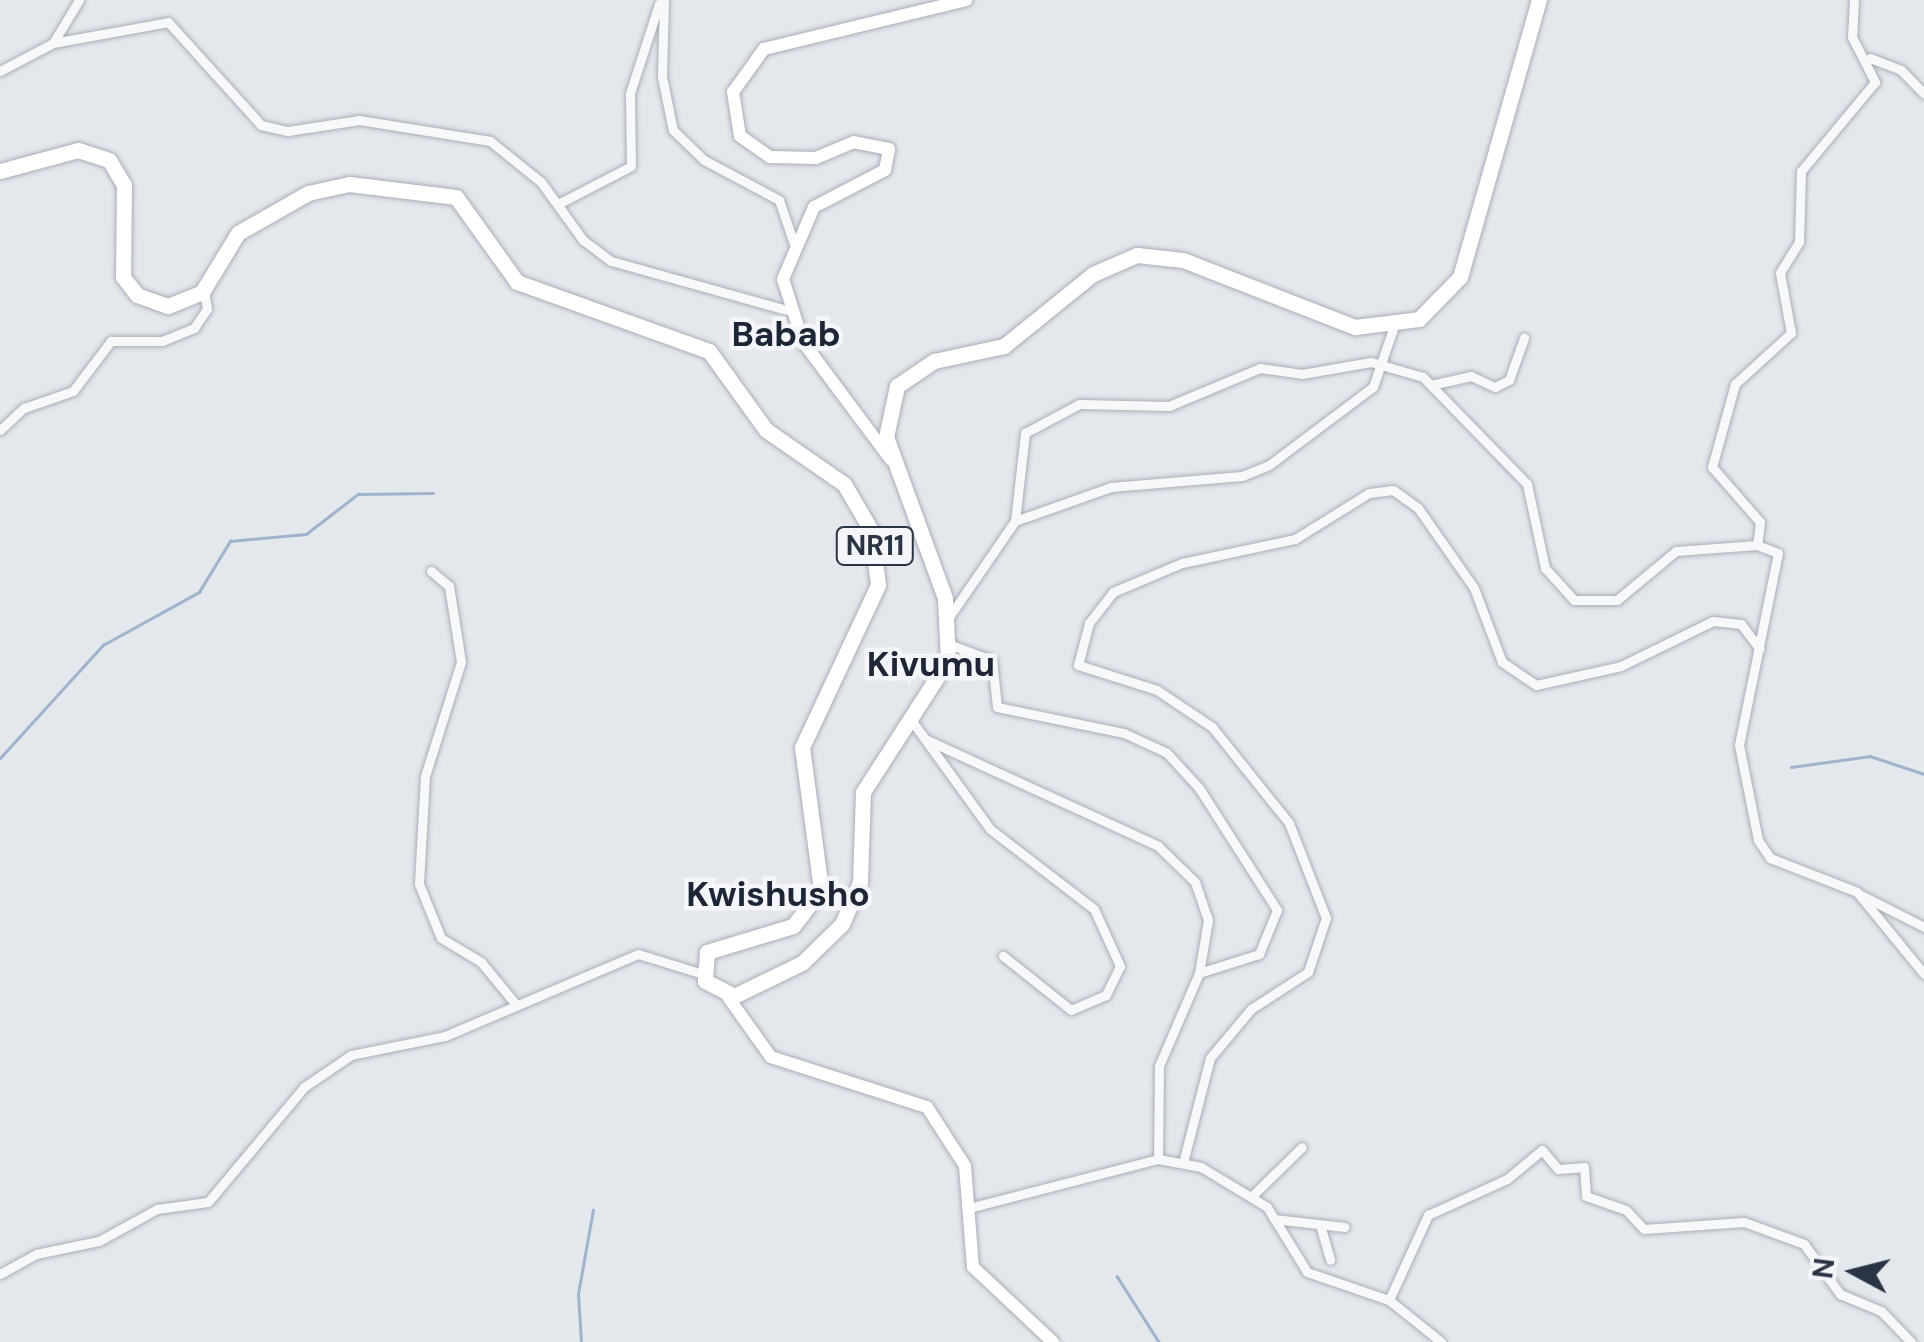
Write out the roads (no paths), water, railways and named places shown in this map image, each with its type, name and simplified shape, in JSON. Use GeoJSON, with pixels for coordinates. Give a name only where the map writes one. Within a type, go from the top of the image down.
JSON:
{"type":"FeatureCollection","features":[{"type":"Feature","properties":{"kind":"highway"},"geometry":{"type":"LineString","coordinates":[[1392,329],[1432,310],[1460,277],[1540,0]]}},
{"type":"Feature","properties":{"kind":"highway"},"geometry":{"type":"LineString","coordinates":[[0,171],[66,151],[99,153],[124,185],[120,261],[131,288],[168,306],[204,290]]}},
{"type":"Feature","properties":{"kind":"highway","name":"NR11"},"geometry":{"type":"LineString","coordinates":[[204,290],[238,233],[308,192],[349,184],[445,193],[474,211],[518,282],[709,351],[766,430],[834,476],[861,506],[876,553],[876,596],[802,747],[824,862],[820,890],[783,931],[712,946],[703,974]]}},
{"type":"Feature","properties":{"kind":"highway","name":"NR11"},"geometry":{"type":"LineString","coordinates":[[951,646],[949,617],[892,460],[886,407],[908,374],[1004,346],[1093,274],[1137,255],[1183,260],[1340,323],[1392,329]]}},
{"type":"Feature","properties":{"kind":"highway"},"geometry":{"type":"LineString","coordinates":[[703,974],[728,997],[802,963],[842,924],[860,882],[860,801],[951,646]]}},
{"type":"Feature","properties":{"kind":"main road"},"geometry":{"type":"LineString","coordinates":[[892,460],[786,310],[794,244],[814,207],[885,170],[891,154],[868,141],[816,158],[770,157],[740,136],[733,92],[744,66],[764,49],[966,0]]}},
{"type":"Feature","properties":{"kind":"main road"},"geometry":{"type":"LineString","coordinates":[[728,997],[771,1057],[927,1107],[965,1166],[973,1267],[1053,1342]]}},
{"type":"Feature","properties":{"kind":"street"},"geometry":{"type":"LineString","coordinates":[[53,43],[79,0]]}},
{"type":"Feature","properties":{"kind":"street"},"geometry":{"type":"LineString","coordinates":[[558,204],[630,166],[634,71],[663,0]]}},
{"type":"Feature","properties":{"kind":"street"},"geometry":{"type":"LineString","coordinates":[[663,0],[662,77],[673,130],[704,160],[779,200],[794,244]]}},
{"type":"Feature","properties":{"kind":"street"},"geometry":{"type":"LineString","coordinates":[[1757,545],[1760,522],[1712,467],[1714,438],[1734,384],[1791,334],[1780,280],[1799,242],[1796,186],[1815,146],[1875,82],[1870,58],[1852,37],[1854,0]]}},
{"type":"Feature","properties":{"kind":"street"},"geometry":{"type":"LineString","coordinates":[[0,71],[53,43],[168,22],[261,124],[288,131],[359,120],[460,131],[508,150],[610,261],[786,310]]}},
{"type":"Feature","properties":{"kind":"street"},"geometry":{"type":"LineString","coordinates":[[1870,58],[1902,70],[1924,94]]}},
{"type":"Feature","properties":{"kind":"street"},"geometry":{"type":"LineString","coordinates":[[0,430],[24,408],[74,391],[111,340],[162,341],[194,328],[207,309],[204,290]]}},
{"type":"Feature","properties":{"kind":"street"},"geometry":{"type":"LineString","coordinates":[[1015,521],[1111,487],[1254,472],[1342,416],[1383,366],[1392,329]]}},
{"type":"Feature","properties":{"kind":"street"},"geometry":{"type":"LineString","coordinates":[[1432,385],[1471,376],[1495,387],[1509,380],[1524,338]]}},
{"type":"Feature","properties":{"kind":"street"},"geometry":{"type":"LineString","coordinates":[[949,617],[1015,521],[1025,433],[1050,415],[1078,404],[1169,406],[1260,368],[1383,366],[1432,385],[1526,484],[1545,568],[1574,600],[1617,600],[1676,551],[1757,545],[1776,549],[1778,559],[1739,745],[1758,840],[1770,858],[1857,892],[1924,926]]}},
{"type":"Feature","properties":{"kind":"street"},"geometry":{"type":"LineString","coordinates":[[1184,1159],[1210,1058],[1250,1009],[1300,982],[1326,918],[1288,823],[1212,728],[1157,690],[1078,665],[1089,623],[1114,592],[1182,563],[1295,538],[1369,493],[1392,490],[1418,508],[1474,588],[1502,662],[1536,685],[1621,666],[1714,621],[1741,624],[1760,649]]}},
{"type":"Feature","properties":{"kind":"street"},"geometry":{"type":"LineString","coordinates":[[431,571],[450,586],[461,662],[428,760],[419,884],[440,938],[482,962],[514,1002]]}},
{"type":"Feature","properties":{"kind":"street"},"geometry":{"type":"LineString","coordinates":[[951,646],[992,660],[997,707],[1124,733],[1167,753],[1199,788],[1277,910],[1258,954],[1199,974]]}},
{"type":"Feature","properties":{"kind":"street"},"geometry":{"type":"LineString","coordinates":[[909,718],[990,829],[1094,909],[1120,966],[1106,995],[1071,1010],[1003,956]]}},
{"type":"Feature","properties":{"kind":"street"},"geometry":{"type":"LineString","coordinates":[[927,740],[1170,854],[1206,905],[1199,974],[1159,1066],[1158,1159]]}},
{"type":"Feature","properties":{"kind":"street"},"geometry":{"type":"LineString","coordinates":[[1857,892],[1924,974]]}},
{"type":"Feature","properties":{"kind":"street"},"geometry":{"type":"LineString","coordinates":[[0,1274],[36,1254],[99,1241],[157,1209],[208,1202],[304,1088],[350,1055],[445,1036],[514,1002],[645,953],[703,974]]}},
{"type":"Feature","properties":{"kind":"street"},"geometry":{"type":"LineString","coordinates":[[1250,1197],[1302,1147]]}},
{"type":"Feature","properties":{"kind":"street"},"geometry":{"type":"LineString","coordinates":[[1389,1300],[1428,1214],[1507,1179],[1542,1150],[1556,1169],[1584,1168],[1585,1194],[1644,1229],[1744,1222],[1804,1244],[1840,1294],[1881,1310],[1911,1342]]}},
{"type":"Feature","properties":{"kind":"street"},"geometry":{"type":"LineString","coordinates":[[969,1208],[1158,1159],[1184,1159],[1250,1197],[1274,1219],[1307,1272],[1389,1300],[1441,1342]]}},
{"type":"Feature","properties":{"kind":"street"},"geometry":{"type":"LineString","coordinates":[[1274,1219],[1321,1228],[1345,1227]]}},
{"type":"Feature","properties":{"kind":"street"},"geometry":{"type":"LineString","coordinates":[[1321,1228],[1330,1260]]}},
{"type":"Feature","properties":{"kind":"waterway"},"geometry":{"type":"LineString","coordinates":[[0,758],[103,645],[199,592],[230,541],[306,534],[358,494],[433,493]]}},
{"type":"Feature","properties":{"kind":"waterway"},"geometry":{"type":"LineString","coordinates":[[1791,767],[1870,756],[1924,774]]}},
{"type":"Feature","properties":{"kind":"waterway"},"geometry":{"type":"LineString","coordinates":[[581,1342],[578,1294],[593,1210]]}},
{"type":"Feature","properties":{"kind":"waterway"},"geometry":{"type":"LineString","coordinates":[[1117,1276],[1159,1342]]}},
{"type":"Feature","properties":{"kind":"district","name":"Babab"},"geometry":{"type":"Point","coordinates":[786,334]}},
{"type":"Feature","properties":{"kind":"district","name":"Kivumu"},"geometry":{"type":"Point","coordinates":[931,664]}},
{"type":"Feature","properties":{"kind":"district","name":"Kwishusho"},"geometry":{"type":"Point","coordinates":[778,894]}}]}
